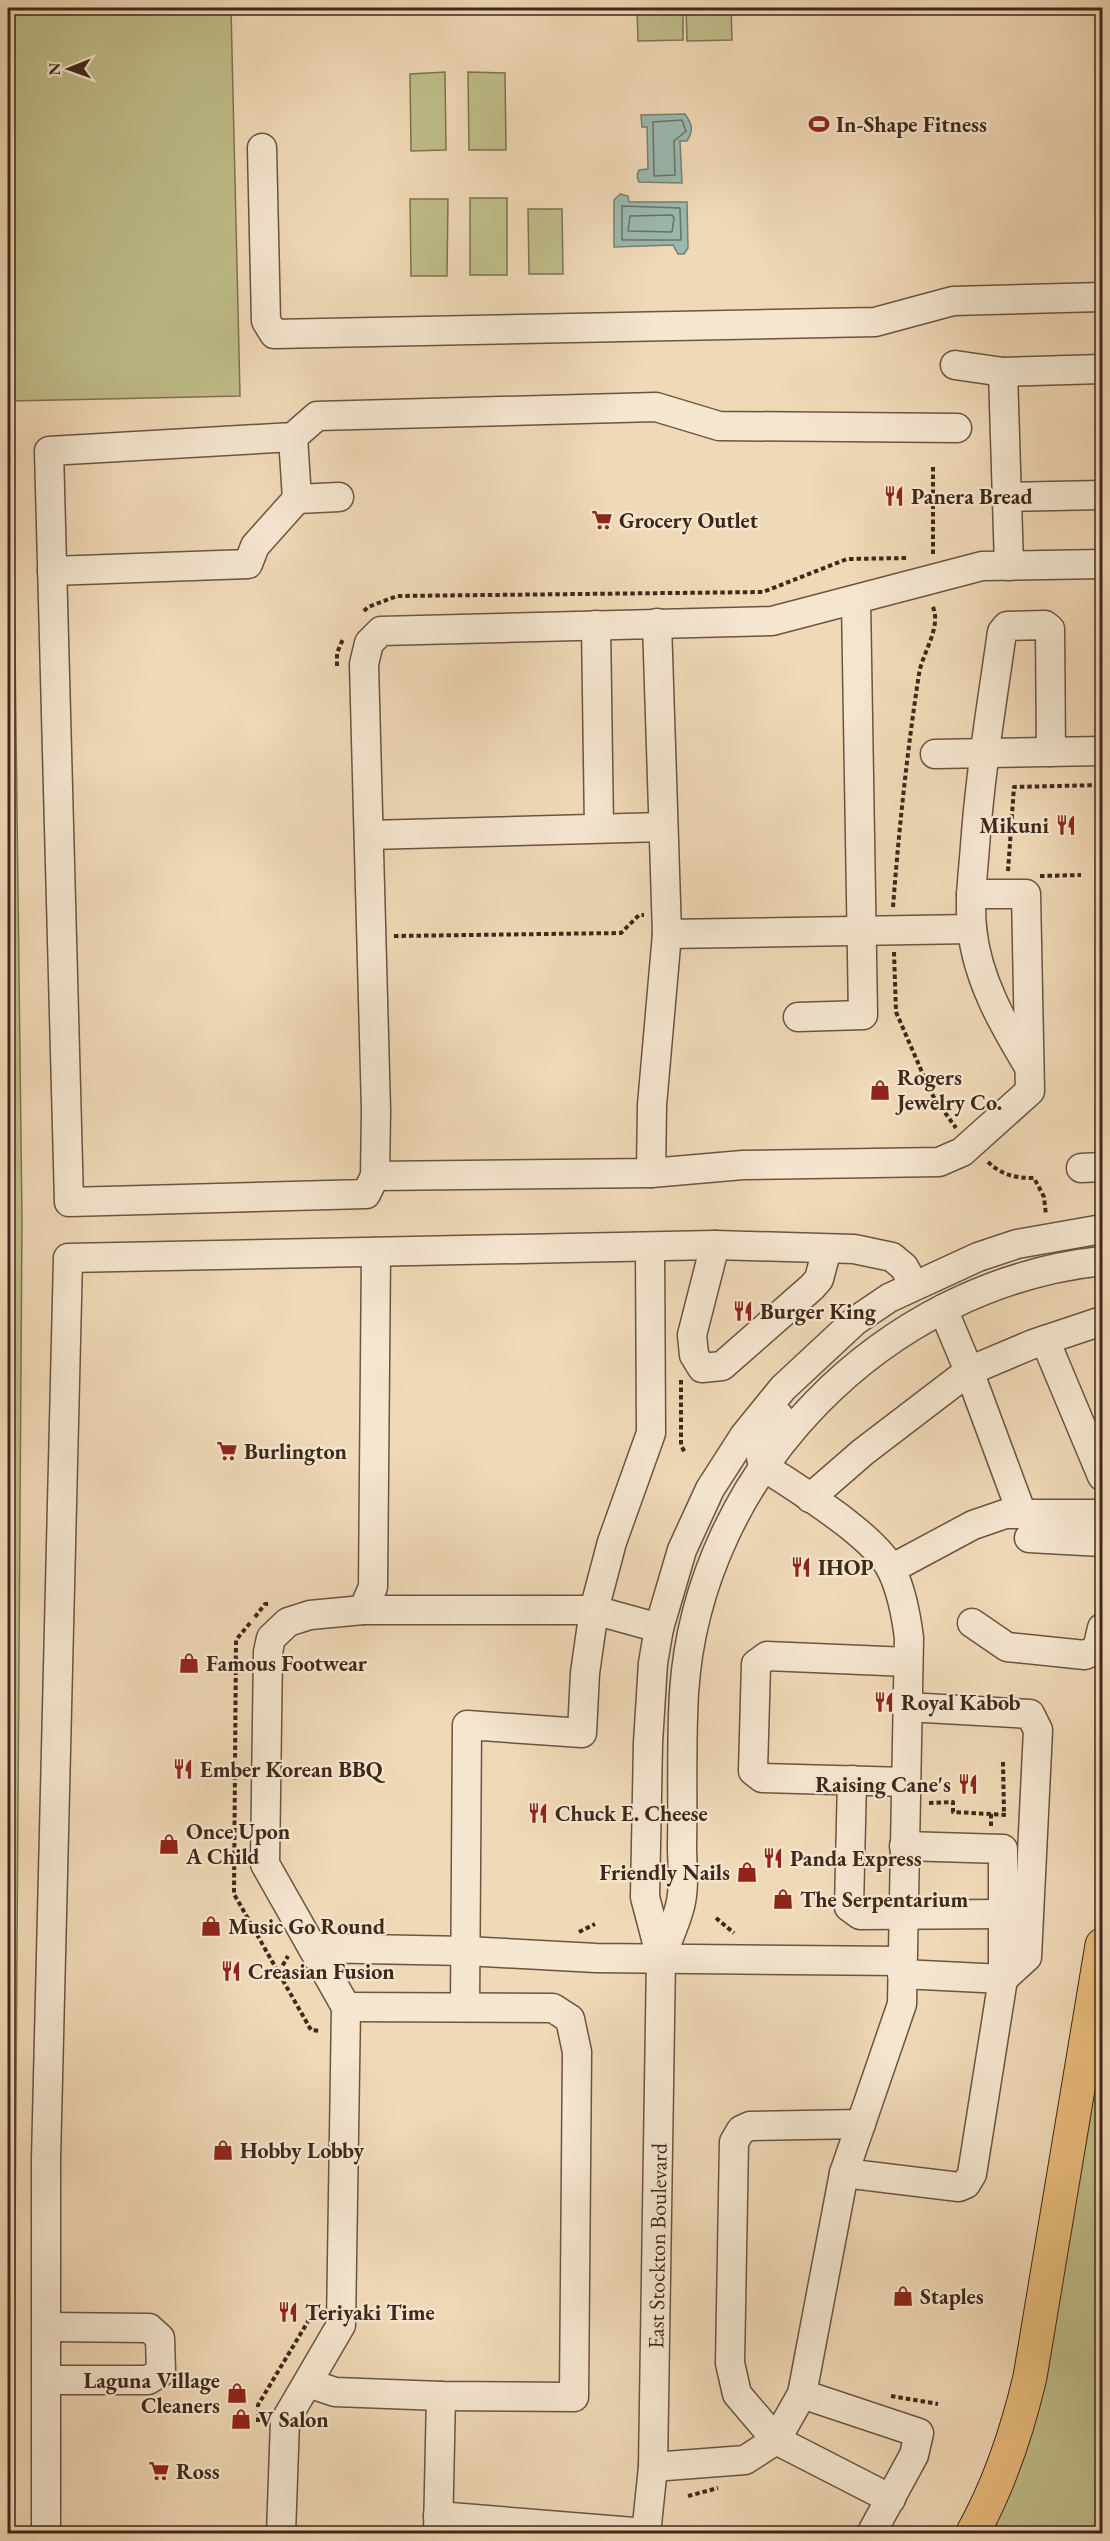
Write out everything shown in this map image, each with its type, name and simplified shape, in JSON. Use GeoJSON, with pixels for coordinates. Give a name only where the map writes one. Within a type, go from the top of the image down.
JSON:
{"type":"FeatureCollection","features":[{"type":"Feature","properties":{"kind":"highway"},"geometry":{"type":"LineString","coordinates":[[972,2534],[1003,2469],[1020,2423],[1028,2389],[1102,1945]]}},
{"type":"Feature","properties":{"kind":"street"},"geometry":{"type":"LineString","coordinates":[[262,148],[266,321],[274,334],[875,322],[953,302],[1102,297]]}},
{"type":"Feature","properties":{"kind":"street"},"geometry":{"type":"LineString","coordinates":[[955,365],[1003,372],[1102,369]]}},
{"type":"Feature","properties":{"kind":"street"},"geometry":{"type":"LineString","coordinates":[[1003,372],[1009,566]]}},
{"type":"Feature","properties":{"kind":"street"},"geometry":{"type":"LineString","coordinates":[[957,428],[719,426],[656,407],[317,416],[293,436],[49,451],[69,1202],[366,1194],[375,1176],[364,664],[369,644],[381,632],[772,621],[982,566],[1102,564]]}},
{"type":"Feature","properties":{"kind":"street"},"geometry":{"type":"LineString","coordinates":[[52,571],[248,564],[255,546],[297,499],[293,436]]}},
{"type":"Feature","properties":{"kind":"street"},"geometry":{"type":"LineString","coordinates":[[1007,497],[1102,495]]}},
{"type":"Feature","properties":{"kind":"street"},"geometry":{"type":"LineString","coordinates":[[297,499],[339,497]]}},
{"type":"Feature","properties":{"kind":"street"},"geometry":{"type":"LineString","coordinates":[[798,1017],[862,1015],[856,600]]}},
{"type":"Feature","properties":{"kind":"street"},"geometry":{"type":"LineString","coordinates":[[651,1173],[652,1105],[667,934],[657,623]]}},
{"type":"Feature","properties":{"kind":"street"},"geometry":{"type":"LineString","coordinates":[[596,625],[599,828]]}},
{"type":"Feature","properties":{"kind":"street"},"geometry":{"type":"LineString","coordinates":[[1030,1069],[998,1016],[982,971],[972,929],[971,894],[979,794],[1002,632],[1007,626],[1045,625],[1050,628],[1051,752]]}},
{"type":"Feature","properties":{"kind":"street"},"geometry":{"type":"LineString","coordinates":[[935,754],[1102,751]]}},
{"type":"Feature","properties":{"kind":"street"},"geometry":{"type":"LineString","coordinates":[[369,835],[663,827]]}},
{"type":"Feature","properties":{"kind":"street"},"geometry":{"type":"LineString","coordinates":[[375,1176],[651,1173],[743,1165],[939,1162],[962,1152],[1030,1091],[1026,894],[971,894]]}},
{"type":"Feature","properties":{"kind":"street"},"geometry":{"type":"LineString","coordinates":[[667,934],[861,929],[972,929]]}},
{"type":"Feature","properties":{"kind":"street","name":"East Stockton Boulevard"},"geometry":{"type":"LineString","coordinates":[[646,2533],[653,2467],[661,1958],[645,1897],[650,1700],[659,1629],[682,1550],[710,1489],[744,1436],[783,1388],[858,1319],[889,1298],[978,1257],[1017,1244],[1102,1229]]}},
{"type":"Feature","properties":{"kind":"street"},"geometry":{"type":"LineString","coordinates":[[46,2534],[48,2327],[46,2160],[69,1258],[714,1245],[854,1249],[892,1257],[904,1267],[914,1286]]}},
{"type":"Feature","properties":{"kind":"street"},"geometry":{"type":"LineString","coordinates":[[714,1245],[692,1335],[694,1355],[702,1368],[722,1366],[812,1287],[819,1279],[827,1249]]}},
{"type":"Feature","properties":{"kind":"street"},"geometry":{"type":"LineString","coordinates":[[465,2007],[467,1725],[582,1733],[585,1673],[594,1610],[612,1542],[651,1433],[650,1247]]}},
{"type":"Feature","properties":{"kind":"street"},"geometry":{"type":"LineString","coordinates":[[363,1610],[373,1587],[376,1252]]}},
{"type":"Feature","properties":{"kind":"street","name":"East Stockton Boulevard"},"geometry":{"type":"LineString","coordinates":[[661,1958],[681,1898],[684,1693],[690,1652],[700,1605],[718,1552],[740,1505],[763,1466],[812,1407],[850,1371],[882,1346],[943,1310],[1024,1275],[1102,1261]]}},
{"type":"Feature","properties":{"kind":"street"},"geometry":{"type":"LineString","coordinates":[[943,1310],[969,1371],[1025,1526]]}},
{"type":"Feature","properties":{"kind":"street"},"geometry":{"type":"LineString","coordinates":[[653,2467],[745,2460],[776,2440],[802,2394],[844,2173],[902,2004],[909,1638],[904,1602],[891,1569],[880,1553],[850,1527],[763,1466],[759,1451],[764,1436],[802,1392],[850,1347],[858,1319]]}},
{"type":"Feature","properties":{"kind":"street"},"geometry":{"type":"LineString","coordinates":[[810,1498],[863,1452],[969,1371],[1045,1340],[1102,1321]]}},
{"type":"Feature","properties":{"kind":"street"},"geometry":{"type":"LineString","coordinates":[[1045,1340],[1102,1476]]}},
{"type":"Feature","properties":{"kind":"street"},"geometry":{"type":"LineString","coordinates":[[891,1569],[973,1525],[1005,1514],[1025,1526],[1102,1542]]}},
{"type":"Feature","properties":{"kind":"street"},"geometry":{"type":"LineString","coordinates":[[1025,1526],[1102,1514]]}},
{"type":"Feature","properties":{"kind":"street"},"geometry":{"type":"LineString","coordinates":[[281,2534],[285,2421],[341,2325],[346,2007],[265,1864],[268,1652],[271,1638],[288,1622],[309,1615],[363,1610],[594,1610],[659,1629]]}},
{"type":"Feature","properties":{"kind":"street"},"geometry":{"type":"LineString","coordinates":[[972,1623],[1007,1647],[1084,1655],[1097,1649],[1102,1628]]}},
{"type":"Feature","properties":{"kind":"street"},"geometry":{"type":"LineString","coordinates":[[906,1782],[762,1778],[753,1771],[756,1664],[767,1656],[908,1662]]}},
{"type":"Feature","properties":{"kind":"street"},"geometry":{"type":"LineString","coordinates":[[313,1948],[466,1951],[596,1958],[661,1958],[902,1968],[1003,1979],[1027,1957],[1038,1730],[1030,1714],[907,1707]]}},
{"type":"Feature","properties":{"kind":"street"},"geometry":{"type":"LineString","coordinates":[[852,1780],[849,1907],[860,1915],[1003,1914]]}},
{"type":"Feature","properties":{"kind":"street"},"geometry":{"type":"LineString","coordinates":[[844,2173],[959,2187],[966,2184],[972,2174],[1003,1979],[1003,1849],[904,1846]]}},
{"type":"Feature","properties":{"kind":"street"},"geometry":{"type":"LineString","coordinates":[[308,2383],[335,2392],[574,2397],[577,2052],[574,2028],[570,2019],[553,2008],[346,2007]]}},
{"type":"Feature","properties":{"kind":"street"},"geometry":{"type":"LineString","coordinates":[[861,2124],[750,2126],[741,2130],[734,2142],[730,2363],[737,2394],[776,2440],[891,2499]]}},
{"type":"Feature","properties":{"kind":"street"},"geometry":{"type":"LineString","coordinates":[[47,2380],[148,2380],[161,2372],[160,2338],[148,2328],[48,2327]]}},
{"type":"Feature","properties":{"kind":"street"},"geometry":{"type":"LineString","coordinates":[[802,2394],[919,2433],[914,2455],[871,2534]]}},
{"type":"Feature","properties":{"kind":"street"},"geometry":{"type":"LineString","coordinates":[[441,2396],[438,2525],[646,2533]]}},
{"type":"Feature","properties":{"kind":"path"},"geometry":{"type":"LineString","coordinates":[[924,558],[933,558],[933,467]]}},
{"type":"Feature","properties":{"kind":"path"},"geometry":{"type":"LineString","coordinates":[[361,614],[368,607],[397,596],[763,592],[847,559],[915,558]]}},
{"type":"Feature","properties":{"kind":"path"},"geometry":{"type":"LineString","coordinates":[[337,668],[337,653],[347,629]]}},
{"type":"Feature","properties":{"kind":"path"},"geometry":{"type":"LineString","coordinates":[[1007,876],[1014,787],[1102,784]]}},
{"type":"Feature","properties":{"kind":"path"},"geometry":{"type":"LineString","coordinates":[[1029,876],[1081,875]]}},
{"type":"Feature","properties":{"kind":"path"},"geometry":{"type":"LineString","coordinates":[[385,936],[621,933],[639,915],[647,915]]}},
{"type":"Feature","properties":{"kind":"path"},"geometry":{"type":"LineString","coordinates":[[894,946],[896,1012],[931,1093],[971,1144],[996,1170],[1015,1178],[1035,1178],[1044,1197],[1047,1218]]}},
{"type":"Feature","properties":{"kind":"path"},"geometry":{"type":"LineString","coordinates":[[928,1803],[953,1802],[954,1812],[1006,1815],[1003,1762]]}},
{"type":"Feature","properties":{"kind":"shaded area"},"geometry":{"type":"Polygon","coordinates":[[[8,8],[231,8],[240,396],[12,401],[22,1219],[13,2534],[8,2533],[8,8]]]}},
{"type":"Feature","properties":{"kind":"shaded area"},"geometry":{"type":"Polygon","coordinates":[[[637,8],[683,8],[683,40],[638,41],[637,8]]]}},
{"type":"Feature","properties":{"kind":"shaded area"},"geometry":{"type":"Polygon","coordinates":[[[686,8],[731,8],[732,40],[687,41],[686,8]]]}},
{"type":"Feature","properties":{"kind":"shaded area"},"geometry":{"type":"Polygon","coordinates":[[[445,72],[446,150],[411,151],[410,74],[445,72]]]}},
{"type":"Feature","properties":{"kind":"shaded area"},"geometry":{"type":"Polygon","coordinates":[[[468,72],[505,73],[506,150],[469,150],[468,72]]]}},
{"type":"Feature","properties":{"kind":"shaded area"},"geometry":{"type":"Polygon","coordinates":[[[470,198],[507,198],[507,275],[470,275],[470,198]]]}},
{"type":"Feature","properties":{"kind":"shaded area"},"geometry":{"type":"Polygon","coordinates":[[[410,199],[448,199],[447,276],[411,276],[410,199]]]}},
{"type":"Feature","properties":{"kind":"shaded area"},"geometry":{"type":"Polygon","coordinates":[[[528,209],[562,209],[563,274],[529,274],[528,209]]]}},
{"type":"Feature","properties":{"kind":"shaded area"},"geometry":{"type":"Polygon","coordinates":[[[1102,2016],[1102,2533],[988,2534],[1102,2016]]]}},
{"type":"Feature","properties":{"kind":"water"},"geometry":{"type":"Polygon","coordinates":[[[685,114],[691,124],[691,130],[687,141],[680,141],[682,183],[639,182],[637,176],[639,170],[648,169],[647,127],[642,127],[641,115],[685,114]]]}},
{"type":"Feature","properties":{"kind":"water"},"geometry":{"type":"Polygon","coordinates":[[[620,194],[628,196],[629,202],[687,202],[688,248],[684,254],[678,254],[673,245],[614,247],[614,200],[620,194]]]}},
{"type":"Feature","properties":{"kind":"place","name":"In-Shape Fitness"},"geometry":{"type":"Point","coordinates":[819,124]}},
{"type":"Feature","properties":{"kind":"place","name":"Panera Bread"},"geometry":{"type":"Point","coordinates":[894,496]}},
{"type":"Feature","properties":{"kind":"place","name":"Grocery Outlet"},"geometry":{"type":"Point","coordinates":[602,520]}},
{"type":"Feature","properties":{"kind":"place","name":"Mikuni"},"geometry":{"type":"Point","coordinates":[1066,825]}},
{"type":"Feature","properties":{"kind":"place","name":"Rogers Jewelry Co."},"geometry":{"type":"Point","coordinates":[880,1090]}},
{"type":"Feature","properties":{"kind":"place","name":"Burger King"},"geometry":{"type":"Point","coordinates":[743,1311]}},
{"type":"Feature","properties":{"kind":"place","name":"Burlington"},"geometry":{"type":"Point","coordinates":[227,1451]}},
{"type":"Feature","properties":{"kind":"place","name":"IHOP"},"geometry":{"type":"Point","coordinates":[801,1567]}},
{"type":"Feature","properties":{"kind":"place","name":"Famous Footwear"},"geometry":{"type":"Point","coordinates":[189,1663]}},
{"type":"Feature","properties":{"kind":"place","name":"Royal Kabob"},"geometry":{"type":"Point","coordinates":[884,1702]}},
{"type":"Feature","properties":{"kind":"place","name":"Ember Korean BBQ"},"geometry":{"type":"Point","coordinates":[183,1769]}},
{"type":"Feature","properties":{"kind":"place","name":"Raising Cane's"},"geometry":{"type":"Point","coordinates":[968,1784]}},
{"type":"Feature","properties":{"kind":"place","name":"Chuck E. Cheese"},"geometry":{"type":"Point","coordinates":[538,1813]}},
{"type":"Feature","properties":{"kind":"place","name":"Once Upon A Child"},"geometry":{"type":"Point","coordinates":[169,1844]}},
{"type":"Feature","properties":{"kind":"place","name":"Panda Express"},"geometry":{"type":"Point","coordinates":[773,1858]}},
{"type":"Feature","properties":{"kind":"place","name":"Friendly Nails"},"geometry":{"type":"Point","coordinates":[747,1872]}},
{"type":"Feature","properties":{"kind":"place","name":"The Serpentarium"},"geometry":{"type":"Point","coordinates":[783,1899]}},
{"type":"Feature","properties":{"kind":"place","name":"Music Go Round"},"geometry":{"type":"Point","coordinates":[211,1926]}},
{"type":"Feature","properties":{"kind":"place","name":"Creasian Fusion"},"geometry":{"type":"Point","coordinates":[231,1971]}},
{"type":"Feature","properties":{"kind":"place","name":"Hobby Lobby"},"geometry":{"type":"Point","coordinates":[223,2150]}},
{"type":"Feature","properties":{"kind":"place","name":"Staples"},"geometry":{"type":"Point","coordinates":[903,2296]}},
{"type":"Feature","properties":{"kind":"place","name":"Teriyaki Time"},"geometry":{"type":"Point","coordinates":[288,2312]}},
{"type":"Feature","properties":{"kind":"place","name":"Laguna Village Cleaners"},"geometry":{"type":"Point","coordinates":[237,2393]}},
{"type":"Feature","properties":{"kind":"place","name":"V Salon"},"geometry":{"type":"Point","coordinates":[241,2419]}},
{"type":"Feature","properties":{"kind":"place","name":"Ross"},"geometry":{"type":"Point","coordinates":[159,2471]}}]}
